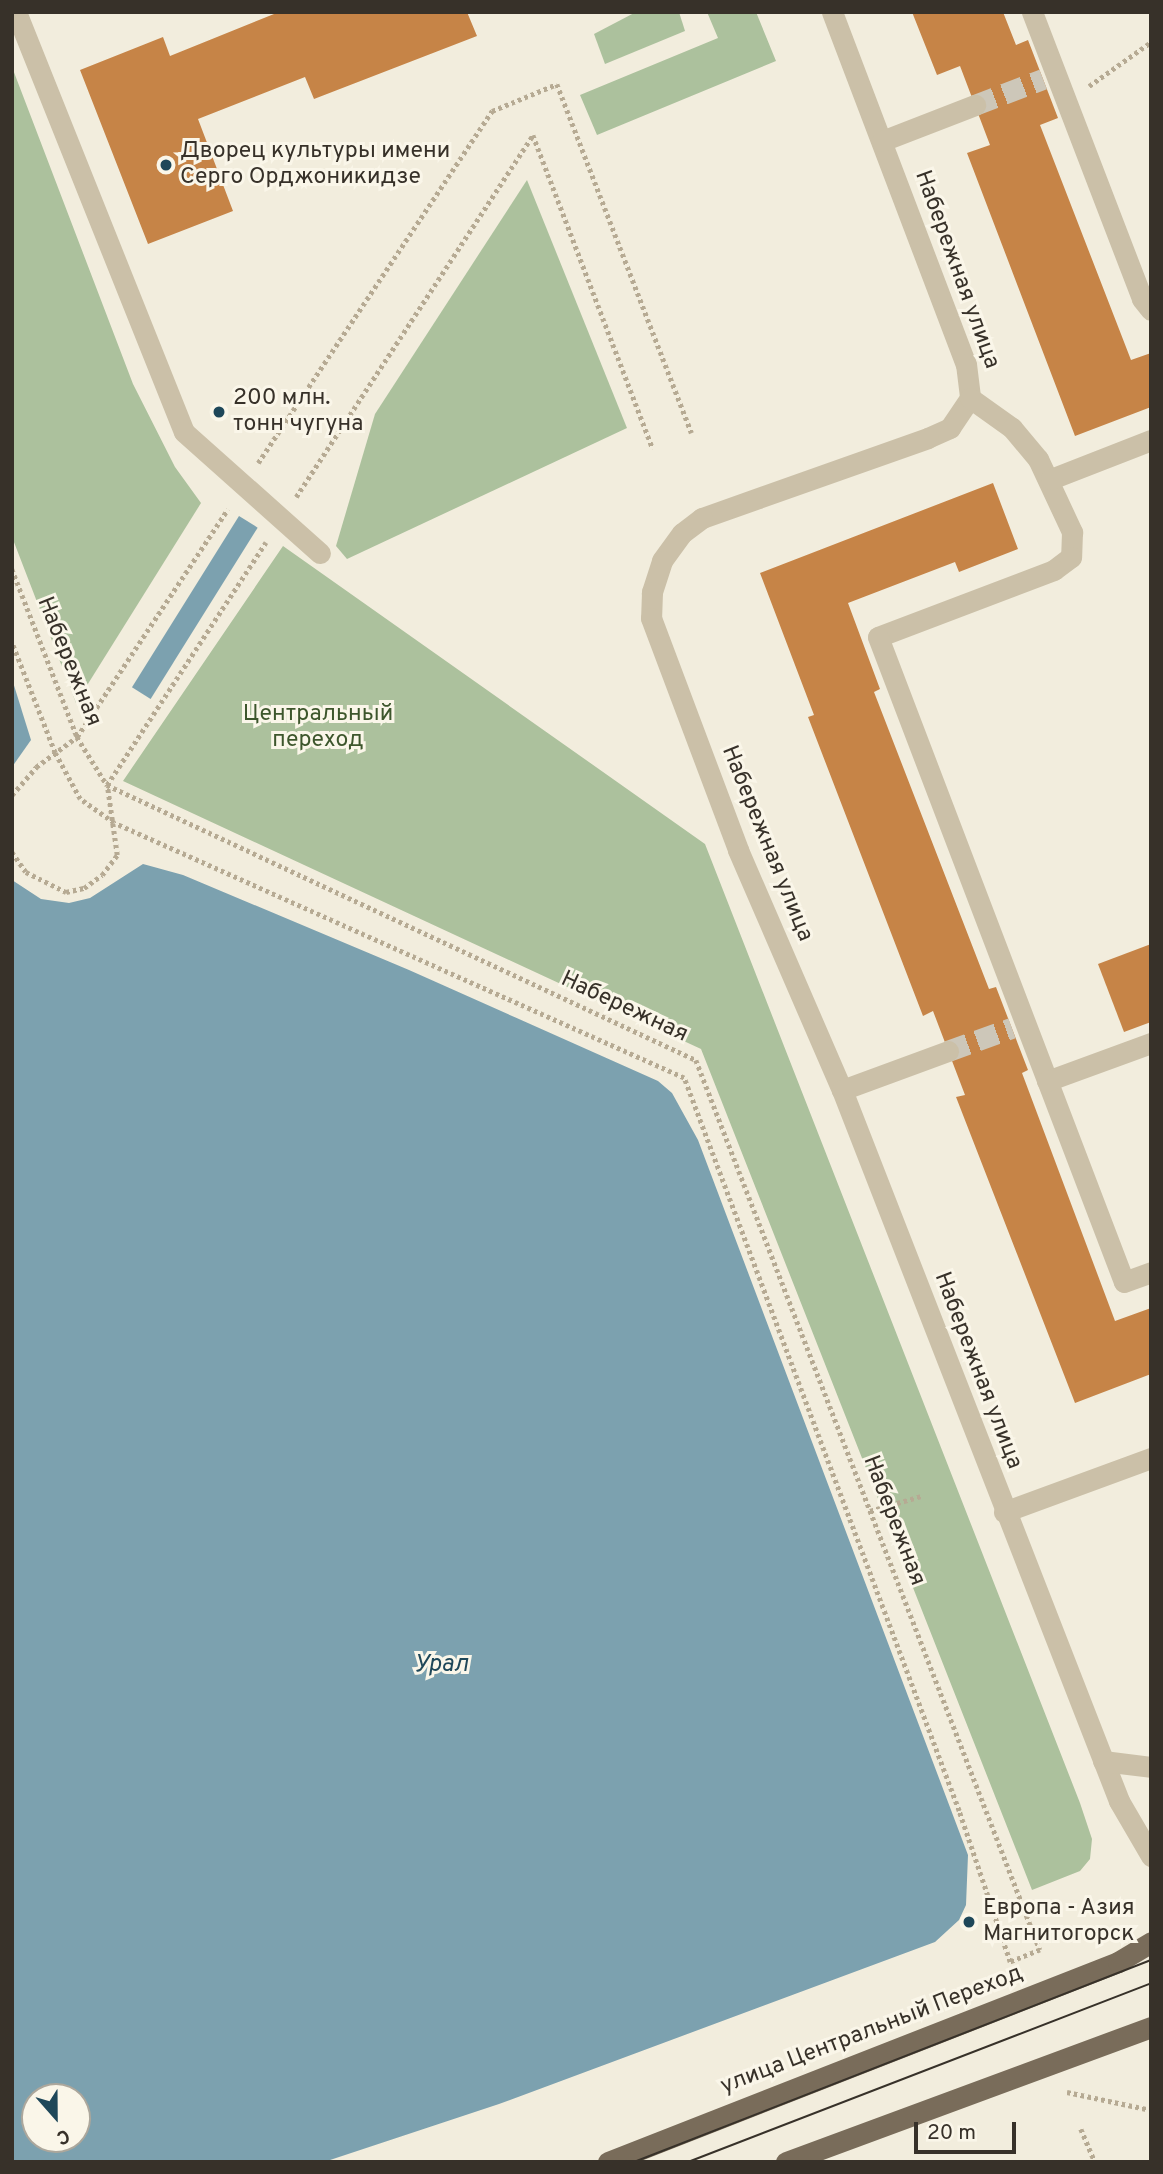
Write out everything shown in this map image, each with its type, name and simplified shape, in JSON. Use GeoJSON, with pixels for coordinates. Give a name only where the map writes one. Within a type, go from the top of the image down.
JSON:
{"type":"FeatureCollection","features":[{"type":"Feature","properties":{"kind":"main road","name":"улица Центральный Переход"},"geometry":{"type":"LineString","coordinates":[[608,2162],[1106,1967],[1151,1942]]}},
{"type":"Feature","properties":{"kind":"main road"},"geometry":{"type":"LineString","coordinates":[[786,2162],[1151,2027]]}},
{"type":"Feature","properties":{"kind":"street"},"geometry":{"type":"LineString","coordinates":[[16,12],[184,432],[320,554]]}},
{"type":"Feature","properties":{"kind":"street","name":"Набережная улица"},"geometry":{"type":"LineString","coordinates":[[832,12],[966,363],[970,398],[950,428],[702,518],[682,533],[662,561],[652,592],[655,636],[738,850],[842,1090],[1004,1512],[1119,1801],[1151,1856]]}},
{"type":"Feature","properties":{"kind":"street"},"geometry":{"type":"LineString","coordinates":[[1032,12],[1049,77],[1066,102],[1142,299],[1151,310]]}},
{"type":"Feature","properties":{"kind":"street"},"geometry":{"type":"LineString","coordinates":[[882,141],[975,105]]}},
{"type":"Feature","properties":{"kind":"street"},"geometry":{"type":"LineString","coordinates":[[970,398],[1012,428],[1051,479],[1072,532],[1074,547],[1065,564],[878,637],[1019,1026],[1047,1081],[1124,1282],[1151,1272]]}},
{"type":"Feature","properties":{"kind":"street"},"geometry":{"type":"LineString","coordinates":[[1051,479],[1151,440]]}},
{"type":"Feature","properties":{"kind":"street"},"geometry":{"type":"LineString","coordinates":[[1047,1081],[1151,1043]]}},
{"type":"Feature","properties":{"kind":"street"},"geometry":{"type":"LineString","coordinates":[[842,1090],[948,1051]]}},
{"type":"Feature","properties":{"kind":"street"},"geometry":{"type":"LineString","coordinates":[[1004,1512],[1151,1458]]}},
{"type":"Feature","properties":{"kind":"street"},"geometry":{"type":"LineString","coordinates":[[1103,1761],[1151,1767]]}},
{"type":"Feature","properties":{"kind":"path"},"geometry":{"type":"LineString","coordinates":[[1066,102],[1151,42]]}},
{"type":"Feature","properties":{"kind":"path"},"geometry":{"type":"LineString","coordinates":[[12,795],[55,752],[77,737],[492,111],[557,84],[692,433]]}},
{"type":"Feature","properties":{"kind":"path"},"geometry":{"type":"LineString","coordinates":[[12,852],[26,872],[44,884],[66,892],[84,888],[102,875],[117,855],[107,785],[533,135],[653,449]]}},
{"type":"Feature","properties":{"kind":"path","name":"Набережная"},"geometry":{"type":"LineString","coordinates":[[12,569],[77,737],[107,785],[695,1060],[1040,1950],[1010,1962],[959,1811],[684,1078],[114,823],[80,799],[55,752],[12,643]]}},
{"type":"Feature","properties":{"kind":"path"},"geometry":{"type":"LineString","coordinates":[[870,1511],[921,1496]]}},
{"type":"Feature","properties":{"kind":"path"},"geometry":{"type":"LineString","coordinates":[[1068,2092],[1151,2110]]}},
{"type":"Feature","properties":{"kind":"path"},"geometry":{"type":"LineString","coordinates":[[1081,2129],[1095,2162]]}},
{"type":"Feature","properties":{"kind":"green space"},"geometry":{"type":"Polygon","coordinates":[[[636,12],[679,12],[685,31],[605,64],[594,34],[636,12]]]}},
{"type":"Feature","properties":{"kind":"green space"},"geometry":{"type":"Polygon","coordinates":[[[707,12],[756,12],[776,61],[597,135],[580,95],[718,38],[707,12]]]}},
{"type":"Feature","properties":{"kind":"green space"},"geometry":{"type":"Polygon","coordinates":[[[12,67],[133,384],[175,467],[201,503],[76,703],[12,537],[12,67]]]}},
{"type":"Feature","properties":{"kind":"green space"},"geometry":{"type":"Polygon","coordinates":[[[527,180],[627,428],[347,559],[336,546],[375,414],[527,180]]]}},
{"type":"Feature","properties":{"kind":"green space","name":"Центральный переход"},"geometry":{"type":"Polygon","coordinates":[[[283,546],[705,844],[1080,1803],[1092,1839],[1090,1859],[1080,1871],[1032,1890],[701,1049],[123,781],[283,546]]]}},
{"type":"Feature","properties":{"kind":"water"},"geometry":{"type":"Polygon","coordinates":[[[239,516],[258,528],[151,699],[132,687],[239,516]]]}},
{"type":"Feature","properties":{"kind":"water"},"geometry":{"type":"Polygon","coordinates":[[[12,679],[31,740],[12,767],[12,679]]]}},
{"type":"Feature","properties":{"kind":"water","name":"Урал"},"geometry":{"type":"Polygon","coordinates":[[[143,864],[183,875],[409,970],[658,1081],[672,1093],[698,1140],[968,1855],[966,1905],[959,1920],[935,1942],[499,2104],[324,2162],[12,2162],[12,880],[41,899],[69,903],[90,898],[143,864]]]}},
{"type":"Feature","properties":{"kind":"building","name":"Дворец культуры имени Серго Орджоникидзе"},"geometry":{"type":"Polygon","coordinates":[[[279,12],[467,12],[477,36],[314,99],[305,77],[198,119],[233,211],[148,244],[80,70],[163,37],[170,56],[279,12]]]}},
{"type":"Feature","properties":{"kind":"building"},"geometry":{"type":"Polygon","coordinates":[[[912,12],[1003,12],[1016,45],[1028,40],[1058,118],[1040,125],[1131,360],[1151,353],[1151,407],[1075,436],[967,153],[990,145],[960,66],[937,75],[912,12]]]}},
{"type":"Feature","properties":{"kind":"building"},"geometry":{"type":"Polygon","coordinates":[[[993,483],[1018,549],[959,572],[955,562],[848,603],[880,689],[874,692],[989,989],[996,987],[1028,1070],[1022,1073],[1115,1321],[1151,1308],[1151,1374],[1075,1403],[956,1097],[965,1095],[933,1011],[923,1016],[808,717],[814,715],[760,573],[993,483]]]}},
{"type":"Feature","properties":{"kind":"building"},"geometry":{"type":"Polygon","coordinates":[[[1151,944],[1151,1022],[1124,1032],[1098,964],[1151,944]]]}},
{"type":"Feature","properties":{"kind":"tunnel"},"geometry":{"type":"LineString","coordinates":[[975,105],[1043,79]]}},
{"type":"Feature","properties":{"kind":"tunnel"},"geometry":{"type":"LineString","coordinates":[[948,1051],[1012,1028]]}},
{"type":"Feature","properties":{"kind":"tram line"},"geometry":{"type":"LineString","coordinates":[[634,2162],[1151,1960]]}},
{"type":"Feature","properties":{"kind":"tram line"},"geometry":{"type":"LineString","coordinates":[[688,2162],[1151,1983]]}},
{"type":"Feature","properties":{"kind":"place","name":"Дворец культуры имени Серго Орджоникидзе"},"geometry":{"type":"Point","coordinates":[166,165]}},
{"type":"Feature","properties":{"kind":"place","name":"200 млн. тонн чугуна"},"geometry":{"type":"Point","coordinates":[219,412]}},
{"type":"Feature","properties":{"kind":"place","name":"Европа - Азия Магнитогорск"},"geometry":{"type":"Point","coordinates":[969,1922]}}]}
